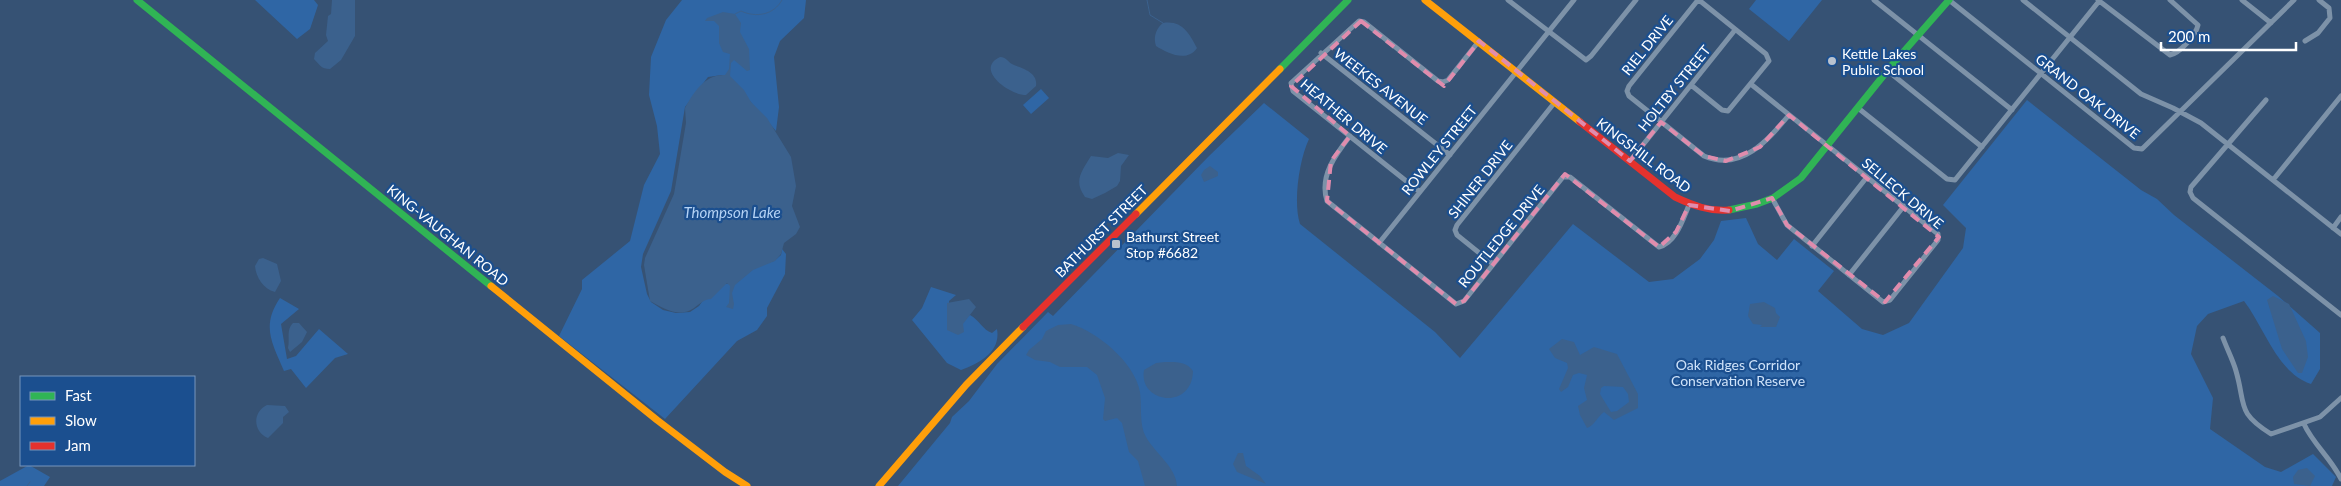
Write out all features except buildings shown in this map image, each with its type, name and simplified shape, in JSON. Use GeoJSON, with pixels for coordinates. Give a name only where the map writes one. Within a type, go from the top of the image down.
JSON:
{"type":"FeatureCollection","features":[{"type":"Feature","properties":{"kind":"street","name":"KING-VAUGHAN ROAD"},"geometry":{"type":"LineString","coordinates":[[137,0],[657,420],[725,472],[747,486]]}},
{"type":"Feature","properties":{"kind":"street","name":"BATHURST STREET"},"geometry":{"type":"LineString","coordinates":[[879,486],[966,385],[1348,0]]}},
{"type":"Feature","properties":{"kind":"street","name":"KINGSHILL ROAD"},"geometry":{"type":"LineString","coordinates":[[1425,0],[1675,197],[1689,205],[1706,210],[1730,211],[1772,198],[1801,178],[1888,71],[1949,0]]}},
{"type":"Feature","properties":{"kind":"street"},"geometry":{"type":"LineString","coordinates":[[1508,0],[1582,59],[1587,59],[1636,0]]}},
{"type":"Feature","properties":{"kind":"street","name":"ROWLEY STREET"},"geometry":{"type":"LineString","coordinates":[[1379,244],[1574,0]]}},
{"type":"Feature","properties":{"kind":"street"},"geometry":{"type":"LineString","coordinates":[[1691,85],[1727,112],[1732,109],[1752,85],[1768,64],[1769,59],[1766,54],[1698,0]]}},
{"type":"Feature","properties":{"kind":"street","name":"RIEL DRIVE"},"geometry":{"type":"LineString","coordinates":[[1661,122],[1629,96],[1627,91],[1698,0]]}},
{"type":"Feature","properties":{"kind":"street"},"geometry":{"type":"LineString","coordinates":[[1874,0],[2012,110]]}},
{"type":"Feature","properties":{"kind":"street","name":"GRAND OAK DRIVE"},"geometry":{"type":"LineString","coordinates":[[1949,0],[2134,148],[2142,149],[2294,0]]}},
{"type":"Feature","properties":{"kind":"street"},"geometry":{"type":"LineString","coordinates":[[2023,0],[2141,94],[2181,111],[2201,123],[2341,234]]}},
{"type":"Feature","properties":{"kind":"street"},"geometry":{"type":"LineString","coordinates":[[1858,108],[1951,181],[1959,176],[2099,0],[2170,55],[2182,47],[2196,31],[2198,25],[2170,0]]}},
{"type":"Feature","properties":{"kind":"street"},"geometry":{"type":"LineString","coordinates":[[2242,0],[2271,23]]}},
{"type":"Feature","properties":{"kind":"street"},"geometry":{"type":"LineString","coordinates":[[2305,41],[2318,33],[2330,18],[2329,8],[2320,0]]}},
{"type":"Feature","properties":{"kind":"street","name":"HEATHER DRIVE"},"geometry":{"type":"LineString","coordinates":[[1420,192],[1291,88],[1293,81],[1321,53],[1361,20],[1438,81],[1444,82],[1448,80],[1479,41]]}},
{"type":"Feature","properties":{"kind":"street","name":"HOLTBY STREET"},"geometry":{"type":"LineString","coordinates":[[1630,161],[1735,30]]}},
{"type":"Feature","properties":{"kind":"street","name":"WEEKES AVENUE"},"geometry":{"type":"LineString","coordinates":[[1321,53],[1450,155]]}},
{"type":"Feature","properties":{"kind":"street"},"geometry":{"type":"LineString","coordinates":[[1888,71],[1982,147]]}},
{"type":"Feature","properties":{"kind":"street","name":"SELLECK DRIVE"},"geometry":{"type":"LineString","coordinates":[[1752,85],[1938,234],[1938,240],[1888,302],[1880,300],[1783,221],[1772,198]]}},
{"type":"Feature","properties":{"kind":"street"},"geometry":{"type":"LineString","coordinates":[[2273,180],[2341,96]]}},
{"type":"Feature","properties":{"kind":"street"},"geometry":{"type":"LineString","coordinates":[[2266,100],[2191,187],[2191,195],[2341,316]]}},
{"type":"Feature","properties":{"kind":"street","name":"SHINER DRIVE"},"geometry":{"type":"LineString","coordinates":[[1493,264],[1457,235],[1455,230],[1457,225],[1555,102]]}},
{"type":"Feature","properties":{"kind":"street"},"geometry":{"type":"LineString","coordinates":[[1661,122],[1704,156],[1726,161],[1760,147],[1789,115]]}},
{"type":"Feature","properties":{"kind":"street","name":"ROUTLEDGE DRIVE"},"geometry":{"type":"LineString","coordinates":[[1350,136],[1331,162],[1326,196],[1329,203],[1456,304],[1464,301],[1561,179],[1566,176],[1574,180],[1659,247],[1664,245],[1676,232],[1689,205]]}},
{"type":"Feature","properties":{"kind":"street"},"geometry":{"type":"LineString","coordinates":[[1812,246],[1867,177]]}},
{"type":"Feature","properties":{"kind":"street"},"geometry":{"type":"LineString","coordinates":[[1849,275],[1904,206]]}},
{"type":"Feature","properties":{"kind":"street"},"geometry":{"type":"LineString","coordinates":[[2333,228],[2341,218]]}},
{"type":"Feature","properties":{"kind":"street"},"geometry":{"type":"LineString","coordinates":[[2223,338],[2237,372],[2242,404],[2247,414],[2273,435],[2324,415],[2341,398]]}},
{"type":"Feature","properties":{"kind":"street"},"geometry":{"type":"LineString","coordinates":[[2304,424],[2313,442],[2331,460],[2341,479]]}},
{"type":"Feature","properties":{"kind":"highlighted area"},"geometry":{"type":"Polygon","coordinates":[[[1361,21],[1444,86],[1479,41],[1630,161],[1661,122],[1704,156],[1726,161],[1760,147],[1789,115],[1939,237],[1885,302],[1787,225],[1772,198],[1730,211],[1689,205],[1676,232],[1659,247],[1565,174],[1464,301],[1456,304],[1327,201],[1331,161],[1350,136],[1291,86],[1361,21]]]}},
{"type":"Feature","properties":{"kind":"green space"},"geometry":{"type":"Polygon","coordinates":[[[255,0],[314,0],[318,5],[310,29],[297,39],[255,0]]]}},
{"type":"Feature","properties":{"kind":"green space"},"geometry":{"type":"Polygon","coordinates":[[[682,0],[806,0],[804,18],[780,41],[774,57],[779,107],[776,131],[734,83],[722,75],[708,77],[685,107],[671,191],[643,254],[641,267],[647,294],[651,302],[663,310],[676,313],[690,312],[699,306],[706,296],[725,284],[738,282],[750,268],[774,261],[781,255],[782,249],[786,254],[785,274],[767,308],[767,316],[757,330],[737,341],[665,419],[559,336],[582,289],[582,280],[630,241],[644,185],[660,154],[657,126],[649,95],[651,57],[666,20],[682,0]]]}},
{"type":"Feature","properties":{"kind":"green space"},"geometry":{"type":"Polygon","coordinates":[[[1756,0],[1822,0],[1789,41],[1749,9],[1756,0]]]}},
{"type":"Feature","properties":{"kind":"green space"},"geometry":{"type":"Polygon","coordinates":[[[1041,89],[1049,98],[1031,114],[1023,105],[1041,89]]]}},
{"type":"Feature","properties":{"kind":"green space","name":"Oak Ridges Corridor Conservation Reserve"},"geometry":{"type":"Polygon","coordinates":[[[2027,100],[2141,190],[2157,199],[2174,215],[2278,296],[2320,333],[2320,369],[2311,384],[2299,379],[2289,370],[2244,301],[2208,314],[2197,326],[2191,354],[2213,398],[2210,429],[2265,467],[2281,472],[2313,454],[2336,477],[2332,486],[898,486],[950,423],[952,417],[969,401],[997,364],[1048,312],[1053,316],[1209,156],[1264,103],[1309,139],[1302,158],[1298,182],[1297,205],[1300,224],[1435,332],[1460,358],[1573,224],[1649,282],[1673,279],[1700,259],[1714,240],[1721,221],[1746,218],[1758,244],[1777,260],[1794,239],[1834,271],[1818,291],[1862,329],[1883,335],[1909,323],[1963,248],[1966,228],[1943,205],[2027,100]]]}},
{"type":"Feature","properties":{"kind":"green space"},"geometry":{"type":"Polygon","coordinates":[[[931,287],[956,295],[949,301],[949,304],[966,317],[970,315],[973,317],[989,332],[992,333],[997,329],[996,344],[988,356],[961,370],[947,363],[912,320],[922,308],[931,287]]]}},
{"type":"Feature","properties":{"kind":"green space"},"geometry":{"type":"Polygon","coordinates":[[[280,298],[299,309],[281,324],[287,359],[296,356],[319,329],[348,354],[335,358],[306,388],[291,369],[284,371],[272,343],[270,334],[271,317],[280,298]]]}},
{"type":"Feature","properties":{"kind":"green space"},"geometry":{"type":"Polygon","coordinates":[[[27,466],[31,466],[50,477],[44,486],[0,486],[0,481],[27,466]]]}},
{"type":"Feature","properties":{"kind":"water"},"geometry":{"type":"Polygon","coordinates":[[[332,0],[355,0],[355,36],[341,60],[330,69],[327,69],[319,65],[314,59],[315,53],[328,41],[326,35],[332,0]]]}},
{"type":"Feature","properties":{"kind":"water","name":"Thompson Lake"},"geometry":{"type":"Polygon","coordinates":[[[723,12],[735,14],[741,23],[740,32],[749,49],[750,70],[747,71],[734,60],[731,63],[730,76],[767,118],[791,157],[796,186],[792,206],[800,227],[796,234],[784,243],[781,254],[775,261],[753,270],[735,285],[732,293],[733,309],[726,307],[729,303],[730,286],[727,283],[711,299],[704,301],[689,311],[678,312],[666,309],[650,301],[644,265],[645,258],[674,194],[686,123],[685,108],[700,86],[711,78],[725,75],[729,69],[730,54],[723,52],[719,43],[719,26],[714,21],[705,21],[707,18],[723,12]]]}},
{"type":"Feature","properties":{"kind":"water"},"geometry":{"type":"Polygon","coordinates":[[[1163,23],[1180,26],[1188,33],[1197,48],[1193,53],[1183,56],[1171,54],[1156,46],[1156,33],[1163,23]]]}},
{"type":"Feature","properties":{"kind":"water"},"geometry":{"type":"Polygon","coordinates":[[[1000,57],[1030,72],[1035,78],[1036,86],[1026,95],[1011,91],[1003,86],[992,74],[991,68],[993,62],[1000,57]]]}},
{"type":"Feature","properties":{"kind":"water"},"geometry":{"type":"Polygon","coordinates":[[[1118,153],[1129,155],[1121,166],[1120,181],[1117,186],[1092,199],[1085,197],[1081,191],[1079,181],[1082,171],[1091,156],[1108,158],[1118,153]]]}},
{"type":"Feature","properties":{"kind":"water"},"geometry":{"type":"Polygon","coordinates":[[[1210,166],[1218,172],[1218,176],[1204,182],[1201,175],[1210,166]]]}},
{"type":"Feature","properties":{"kind":"water"},"geometry":{"type":"Polygon","coordinates":[[[263,258],[277,264],[281,281],[275,292],[261,282],[257,274],[255,266],[259,259],[263,258]]]}},
{"type":"Feature","properties":{"kind":"water"},"geometry":{"type":"Polygon","coordinates":[[[2273,296],[2289,304],[2306,341],[2308,357],[2302,373],[2298,373],[2282,349],[2267,300],[2273,296]]]}},
{"type":"Feature","properties":{"kind":"water"},"geometry":{"type":"Polygon","coordinates":[[[969,299],[976,307],[963,324],[964,332],[958,335],[947,330],[947,303],[969,299]]]}},
{"type":"Feature","properties":{"kind":"water"},"geometry":{"type":"Polygon","coordinates":[[[1764,302],[1775,308],[1776,313],[1780,317],[1776,327],[1760,327],[1762,325],[1753,324],[1748,316],[1750,304],[1764,302]]]}},
{"type":"Feature","properties":{"kind":"water"},"geometry":{"type":"Polygon","coordinates":[[[293,323],[299,323],[307,332],[302,342],[290,352],[288,348],[289,332],[293,323]]]}},
{"type":"Feature","properties":{"kind":"water"},"geometry":{"type":"Polygon","coordinates":[[[1071,324],[1082,328],[1103,341],[1114,350],[1131,370],[1140,392],[1144,432],[1173,473],[1177,486],[1145,486],[1138,461],[1129,452],[1122,423],[1117,418],[1105,421],[1103,419],[1105,398],[1097,375],[1087,367],[1060,367],[1050,362],[1035,360],[1026,355],[1042,339],[1046,331],[1058,325],[1071,324]]]}},
{"type":"Feature","properties":{"kind":"water"},"geometry":{"type":"Polygon","coordinates":[[[1562,339],[1574,342],[1580,355],[1594,347],[1617,354],[1638,394],[1638,408],[1614,420],[1604,412],[1587,428],[1580,415],[1578,406],[1587,400],[1584,388],[1587,375],[1579,373],[1573,375],[1568,387],[1561,392],[1559,389],[1568,368],[1567,363],[1555,358],[1549,349],[1562,339]],[[1604,386],[1601,388],[1600,394],[1611,412],[1617,411],[1629,402],[1628,394],[1623,387],[1604,386]]]}},
{"type":"Feature","properties":{"kind":"water"},"geometry":{"type":"Polygon","coordinates":[[[1156,363],[1184,364],[1193,371],[1190,384],[1184,392],[1175,397],[1166,398],[1157,395],[1149,390],[1144,381],[1144,370],[1156,363]]]}},
{"type":"Feature","properties":{"kind":"water"},"geometry":{"type":"Polygon","coordinates":[[[267,405],[285,406],[289,412],[283,417],[283,423],[268,438],[259,431],[256,422],[259,412],[267,405]]]}},
{"type":"Feature","properties":{"kind":"water"},"geometry":{"type":"Polygon","coordinates":[[[1238,453],[1243,453],[1246,466],[1260,476],[1266,484],[1237,472],[1233,464],[1238,453]]]}},
{"type":"Feature","properties":{"kind":"water"},"geometry":{"type":"Polygon","coordinates":[[[2307,468],[2315,476],[2310,486],[2294,484],[2293,477],[2298,470],[2307,468]]]}},
{"type":"Feature","properties":{"kind":"waterway"},"geometry":{"type":"LineString","coordinates":[[735,14],[741,11],[758,15],[764,14],[774,9],[782,0]]}},
{"type":"Feature","properties":{"kind":"waterway"},"geometry":{"type":"LineString","coordinates":[[1147,0],[1150,15],[1163,23]]}},
{"type":"Feature","properties":{"kind":"waterway"},"geometry":{"type":"LineString","coordinates":[[27,486],[30,482]]}},
{"type":"Feature","properties":{"kind":"traffic: fast"},"geometry":{"type":"LineString","coordinates":[[137,0],[491,286]]}},
{"type":"Feature","properties":{"kind":"traffic: fast"},"geometry":{"type":"LineString","coordinates":[[1280,69],[1348,0]]}},
{"type":"Feature","properties":{"kind":"traffic: fast"},"geometry":{"type":"LineString","coordinates":[[1729,210],[1757,204],[1773,198],[1801,178],[1892,65],[1949,0]]}},
{"type":"Feature","properties":{"kind":"traffic: slow"},"geometry":{"type":"LineString","coordinates":[[1425,0],[1580,122]]}},
{"type":"Feature","properties":{"kind":"traffic: slow"},"geometry":{"type":"LineString","coordinates":[[1136,214],[1280,69]]}},
{"type":"Feature","properties":{"kind":"traffic: slow"},"geometry":{"type":"LineString","coordinates":[[491,286],[657,420],[725,472],[747,486]]}},
{"type":"Feature","properties":{"kind":"traffic: slow"},"geometry":{"type":"LineString","coordinates":[[879,486],[966,385],[1023,327]]}},
{"type":"Feature","properties":{"kind":"traffic: jam"},"geometry":{"type":"LineString","coordinates":[[1580,122],[1675,197],[1701,207],[1729,210]]}},
{"type":"Feature","properties":{"kind":"traffic: jam"},"geometry":{"type":"LineString","coordinates":[[1023,327],[1136,214]]}},
{"type":"Feature","properties":{"kind":"place","name":"Kettle Lakes Public School"},"geometry":{"type":"Point","coordinates":[1832,61]}},
{"type":"Feature","properties":{"kind":"place","name":"Bathurst Street Stop #6682"},"geometry":{"type":"Point","coordinates":[1116,244]}}]}
